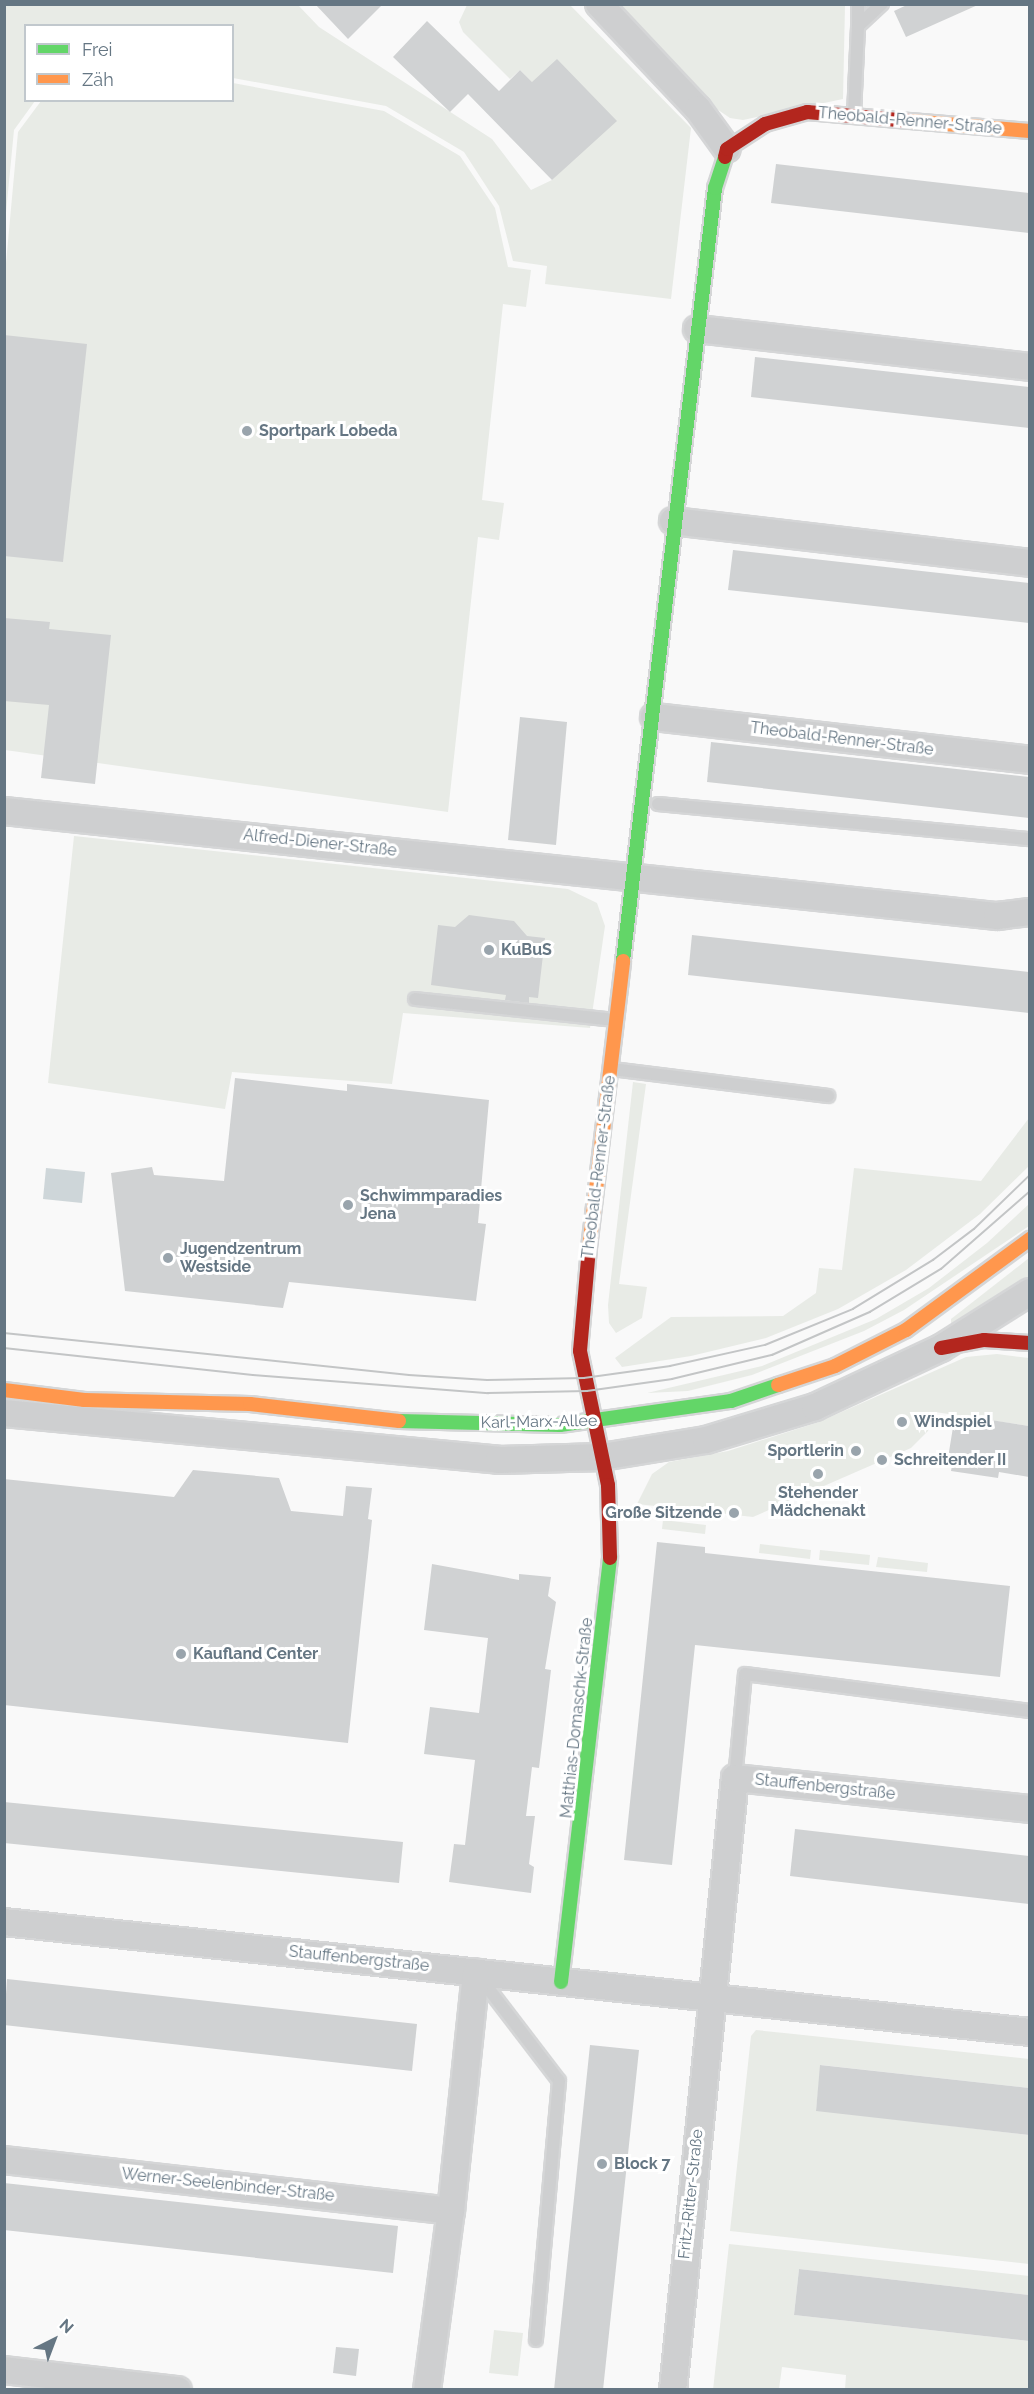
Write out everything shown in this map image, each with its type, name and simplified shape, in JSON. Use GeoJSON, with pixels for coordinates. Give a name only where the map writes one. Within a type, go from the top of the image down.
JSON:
{"type":"FeatureCollection","features":[{"type":"Feature","properties":{"kind":"street"},"geometry":{"type":"LineString","coordinates":[[599,4],[698,109],[728,149]]}},
{"type":"Feature","properties":{"kind":"street","name":"Theobald-Renner-Straße"},"geometry":{"type":"LineString","coordinates":[[602,1456],[579,1337],[715,188],[728,149],[765,124],[807,112],[1029,131]]}},
{"type":"Feature","properties":{"kind":"street"},"geometry":{"type":"LineString","coordinates":[[697,329],[1029,367]]}},
{"type":"Feature","properties":{"kind":"street"},"geometry":{"type":"LineString","coordinates":[[674,521],[1029,563]]}},
{"type":"Feature","properties":{"kind":"street","name":"Theobald-Renner-Straße"},"geometry":{"type":"LineString","coordinates":[[654,717],[1029,760]]}},
{"type":"Feature","properties":{"kind":"street","name":"Alfred-Diener-Straße"},"geometry":{"type":"LineString","coordinates":[[4,811],[635,876]]}},
{"type":"Feature","properties":{"kind":"street"},"geometry":{"type":"LineString","coordinates":[[635,876],[997,916],[1029,912]]}},
{"type":"Feature","properties":{"kind":"street","name":"Karl-Marx-Allee"},"geometry":{"type":"LineString","coordinates":[[4,1390],[84,1400],[250,1404],[412,1422],[594,1423],[731,1401],[835,1366],[906,1330],[1029,1239]]}},
{"type":"Feature","properties":{"kind":"street"},"geometry":{"type":"LineString","coordinates":[[4,1413],[499,1460],[602,1456],[670,1448],[786,1418],[860,1388],[941,1348],[1029,1292]]}},
{"type":"Feature","properties":{"kind":"street"},"geometry":{"type":"LineString","coordinates":[[941,1348],[984,1340],[1029,1343]]}},
{"type":"Feature","properties":{"kind":"street","name":"Matthias-Domaschk-Straße"},"geometry":{"type":"LineString","coordinates":[[561,1982],[612,1541],[612,1510],[602,1456]]}},
{"type":"Feature","properties":{"kind":"street","name":"Stauffenbergstraße"},"geometry":{"type":"LineString","coordinates":[[713,1998],[735,1778],[1029,1809]]}},
{"type":"Feature","properties":{"kind":"street","name":"Stauffenbergstraße"},"geometry":{"type":"LineString","coordinates":[[4,1922],[1029,2032]]}},
{"type":"Feature","properties":{"kind":"street"},"geometry":{"type":"LineString","coordinates":[[427,2390],[451,2211],[476,1972]]}},
{"type":"Feature","properties":{"kind":"street","name":"Fritz-Ritter-Straße"},"geometry":{"type":"LineString","coordinates":[[673,2390],[713,1998]]}},
{"type":"Feature","properties":{"kind":"street","name":"Werner-Seelenbinder-Straße"},"geometry":{"type":"LineString","coordinates":[[4,2160],[451,2211]]}},
{"type":"Feature","properties":{"kind":"street"},"geometry":{"type":"LineString","coordinates":[[4,2370],[178,2390]]}},
{"type":"Feature","properties":{"kind":"lane"},"geometry":{"type":"LineString","coordinates":[[854,116],[858,4]]}},
{"type":"Feature","properties":{"kind":"lane"},"geometry":{"type":"LineString","coordinates":[[858,26],[882,4]]}},
{"type":"Feature","properties":{"kind":"lane"},"geometry":{"type":"LineString","coordinates":[[658,804],[1029,839]]}},
{"type":"Feature","properties":{"kind":"lane"},"geometry":{"type":"LineString","coordinates":[[415,999],[618,1021]]}},
{"type":"Feature","properties":{"kind":"lane"},"geometry":{"type":"LineString","coordinates":[[612,1069],[828,1096]]}},
{"type":"Feature","properties":{"kind":"lane"},"geometry":{"type":"LineString","coordinates":[[735,1778],[745,1674],[1029,1711]]}},
{"type":"Feature","properties":{"kind":"lane"},"geometry":{"type":"LineString","coordinates":[[476,1972],[560,2081],[536,2340]]}},
{"type":"Feature","properties":{"kind":"shaded area"},"geometry":{"type":"Polygon","coordinates":[[[4,5],[298,5],[319,27],[492,139],[531,190],[552,180],[590,142],[520,70],[510,79],[463,32],[459,22],[467,5],[570,5],[691,128],[671,299],[545,284],[547,266],[513,261],[499,206],[464,152],[386,106],[234,78],[234,24],[24,24],[24,102],[34,102],[14,130],[5,223],[4,5]]]}},
{"type":"Feature","properties":{"kind":"shaded area"},"geometry":{"type":"Polygon","coordinates":[[[610,5],[845,5],[843,99],[743,120],[730,118],[708,103],[610,5]]]}},
{"type":"Feature","properties":{"kind":"shaded area","name":"Sportpark Lobeda"},"geometry":{"type":"Polygon","coordinates":[[[234,83],[384,111],[460,156],[495,208],[508,267],[531,270],[526,307],[503,304],[482,500],[504,503],[499,540],[478,537],[448,812],[5,750],[5,274],[18,132],[40,102],[234,102],[234,83]]]}},
{"type":"Feature","properties":{"kind":"shaded area"},"geometry":{"type":"Polygon","coordinates":[[[74,836],[568,889],[597,903],[605,926],[590,1028],[403,1013],[392,1084],[232,1072],[225,1109],[48,1083],[74,836]]]}},
{"type":"Feature","properties":{"kind":"shaded area"},"geometry":{"type":"Polygon","coordinates":[[[633,1082],[646,1084],[619,1284],[647,1287],[642,1318],[616,1333],[609,1323],[608,1305],[633,1082]]]}},
{"type":"Feature","properties":{"kind":"shaded area"},"geometry":{"type":"Polygon","coordinates":[[[1029,1118],[1028,1167],[980,1214],[906,1270],[838,1309],[766,1338],[691,1356],[622,1367],[615,1358],[671,1317],[783,1316],[816,1293],[819,1268],[842,1270],[854,1168],[981,1181],[1029,1118]]]}},
{"type":"Feature","properties":{"kind":"shaded area"},"geometry":{"type":"Polygon","coordinates":[[[46,1168],[85,1172],[82,1203],[43,1199],[46,1168]]]}},
{"type":"Feature","properties":{"kind":"shaded area"},"geometry":{"type":"Polygon","coordinates":[[[1029,1204],[1029,1226],[904,1310],[864,1331],[752,1375],[688,1391],[647,1393],[762,1366],[876,1319],[929,1288],[987,1243],[1029,1204]]]}},
{"type":"Feature","properties":{"kind":"shaded area"},"geometry":{"type":"Polygon","coordinates":[[[1029,1258],[1029,1284],[951,1326],[951,1319],[1029,1258]]]}},
{"type":"Feature","properties":{"kind":"shaded area"},"geometry":{"type":"Polygon","coordinates":[[[997,1354],[1029,1358],[1029,1426],[935,1412],[928,1431],[911,1448],[753,1517],[637,1504],[652,1474],[669,1462],[728,1451],[819,1422],[966,1357],[997,1354]]]}},
{"type":"Feature","properties":{"kind":"shaded area"},"geometry":{"type":"Polygon","coordinates":[[[663,1520],[706,1525],[705,1534],[662,1529],[663,1520]]]}},
{"type":"Feature","properties":{"kind":"shaded area"},"geometry":{"type":"Polygon","coordinates":[[[760,1544],[811,1550],[810,1559],[759,1553],[760,1544]]]}},
{"type":"Feature","properties":{"kind":"shaded area"},"geometry":{"type":"Polygon","coordinates":[[[820,1550],[870,1555],[869,1565],[819,1560],[820,1550]]]}},
{"type":"Feature","properties":{"kind":"shaded area"},"geometry":{"type":"Polygon","coordinates":[[[878,1557],[928,1563],[927,1572],[876,1567],[878,1557]]]}},
{"type":"Feature","properties":{"kind":"shaded area"},"geometry":{"type":"Polygon","coordinates":[[[756,2030],[1029,2059],[1029,2088],[821,2065],[816,2110],[1029,2135],[1029,2264],[730,2231],[751,2036],[756,2030]]]}},
{"type":"Feature","properties":{"kind":"shaded area"},"geometry":{"type":"Polygon","coordinates":[[[729,2244],[1029,2276],[1029,2295],[799,2269],[794,2315],[1029,2341],[1029,2389],[845,2389],[846,2375],[782,2367],[779,2389],[713,2390],[729,2244]]]}},
{"type":"Feature","properties":{"kind":"shaded area"},"geometry":{"type":"Polygon","coordinates":[[[494,2330],[523,2333],[518,2376],[489,2373],[494,2330]]]}},
{"type":"Feature","properties":{"kind":"building"},"geometry":{"type":"Polygon","coordinates":[[[315,4],[383,4],[348,39],[315,4]]]}},
{"type":"Feature","properties":{"kind":"building"},"geometry":{"type":"Polygon","coordinates":[[[909,4],[980,4],[906,37],[894,11],[909,4]]]}},
{"type":"Feature","properties":{"kind":"building"},"geometry":{"type":"Polygon","coordinates":[[[427,21],[499,91],[520,70],[532,82],[557,59],[617,121],[552,180],[468,94],[450,112],[393,57],[427,21]]]}},
{"type":"Feature","properties":{"kind":"building"},"geometry":{"type":"Polygon","coordinates":[[[776,164],[1029,193],[1029,233],[771,203],[776,164]]]}},
{"type":"Feature","properties":{"kind":"building"},"geometry":{"type":"Polygon","coordinates":[[[4,335],[87,344],[63,562],[4,556],[4,335]]]}},
{"type":"Feature","properties":{"kind":"building"},"geometry":{"type":"Polygon","coordinates":[[[755,357],[1029,387],[1029,428],[751,397],[755,357]]]}},
{"type":"Feature","properties":{"kind":"building"},"geometry":{"type":"Polygon","coordinates":[[[733,550],[1029,583],[1029,623],[728,590],[733,550]]]}},
{"type":"Feature","properties":{"kind":"building"},"geometry":{"type":"Polygon","coordinates":[[[4,618],[50,622],[49,629],[111,635],[95,784],[41,778],[49,705],[4,701],[4,618]]]}},
{"type":"Feature","properties":{"kind":"building"},"geometry":{"type":"Polygon","coordinates":[[[520,717],[567,722],[556,845],[508,840],[520,717]]]}},
{"type":"Feature","properties":{"kind":"building"},"geometry":{"type":"Polygon","coordinates":[[[711,742],[1029,777],[1029,818],[707,782],[711,742]]]}},
{"type":"Feature","properties":{"kind":"building","name":"KuBuS"},"geometry":{"type":"Polygon","coordinates":[[[469,915],[514,921],[527,936],[545,938],[538,998],[529,997],[529,1003],[505,1000],[506,995],[431,985],[438,925],[455,927],[469,915]]]}},
{"type":"Feature","properties":{"kind":"building"},"geometry":{"type":"Polygon","coordinates":[[[692,935],[1029,972],[1029,1013],[688,975],[692,935]]]}},
{"type":"Feature","properties":{"kind":"building","name":"Schwimmparadies Jena"},"geometry":{"type":"Polygon","coordinates":[[[235,1078],[347,1091],[347,1084],[489,1100],[478,1223],[486,1224],[476,1301],[289,1282],[283,1308],[125,1291],[111,1173],[152,1167],[154,1175],[224,1181],[235,1078]]]}},
{"type":"Feature","properties":{"kind":"building"},"geometry":{"type":"Polygon","coordinates":[[[959,1415],[1029,1426],[1029,1477],[999,1472],[998,1478],[951,1471],[952,1465],[947,1464],[954,1421],[958,1421],[959,1415]]]}},
{"type":"Feature","properties":{"kind":"building","name":"Kaufland Center"},"geometry":{"type":"Polygon","coordinates":[[[193,1470],[279,1478],[291,1511],[343,1516],[346,1486],[372,1488],[368,1519],[372,1520],[348,1743],[4,1705],[4,1479],[174,1497],[193,1470]]]}},
{"type":"Feature","properties":{"kind":"building"},"geometry":{"type":"Polygon","coordinates":[[[657,1542],[705,1547],[705,1553],[1010,1586],[1000,1677],[695,1645],[672,1865],[624,1860],[657,1542]]]}},
{"type":"Feature","properties":{"kind":"building"},"geometry":{"type":"Polygon","coordinates":[[[432,1564],[519,1580],[519,1574],[551,1577],[548,1596],[556,1602],[545,1669],[551,1670],[539,1768],[532,1767],[526,1816],[535,1816],[529,1864],[534,1867],[531,1893],[449,1882],[454,1844],[465,1845],[475,1760],[424,1754],[430,1707],[479,1713],[488,1638],[424,1630],[432,1564]]]}},
{"type":"Feature","properties":{"kind":"building"},"geometry":{"type":"Polygon","coordinates":[[[4,1802],[403,1842],[399,1883],[4,1843],[4,1802]]]}},
{"type":"Feature","properties":{"kind":"building"},"geometry":{"type":"Polygon","coordinates":[[[795,1829],[1029,1856],[1029,1904],[790,1876],[795,1829]]]}},
{"type":"Feature","properties":{"kind":"building"},"geometry":{"type":"Polygon","coordinates":[[[7,1979],[417,2024],[412,2071],[4,2025],[7,1979]]]}},
{"type":"Feature","properties":{"kind":"building","name":"Block 7"},"geometry":{"type":"Polygon","coordinates":[[[590,2045],[639,2050],[603,2390],[554,2390],[590,2045]]]}},
{"type":"Feature","properties":{"kind":"building"},"geometry":{"type":"Polygon","coordinates":[[[820,2065],[1029,2088],[1029,2135],[816,2111],[820,2065]]]}},
{"type":"Feature","properties":{"kind":"building"},"geometry":{"type":"Polygon","coordinates":[[[4,2183],[398,2226],[393,2273],[4,2230],[4,2183]]]}},
{"type":"Feature","properties":{"kind":"building"},"geometry":{"type":"Polygon","coordinates":[[[799,2269],[1029,2295],[1029,2341],[794,2315],[799,2269]]]}},
{"type":"Feature","properties":{"kind":"building"},"geometry":{"type":"Polygon","coordinates":[[[336,2347],[359,2349],[356,2376],[333,2373],[336,2347]]]}},
{"type":"Feature","properties":{"kind":"tram line"},"geometry":{"type":"LineString","coordinates":[[4,1333],[409,1375],[487,1380],[584,1378],[670,1366],[765,1345],[853,1309],[933,1260],[974,1229],[1030,1175]]}},
{"type":"Feature","properties":{"kind":"tram line"},"geometry":{"type":"LineString","coordinates":[[4,1348],[253,1375],[488,1393],[587,1391],[672,1379],[772,1355],[870,1312],[941,1269],[1030,1191]]}},
{"type":"Feature","properties":{"kind":"traffic: fast"},"geometry":{"type":"LineString","coordinates":[[623,961],[715,188],[725,157]]}},
{"type":"Feature","properties":{"kind":"traffic: fast"},"geometry":{"type":"LineString","coordinates":[[399,1421],[560,1425],[731,1401],[778,1385]]}},
{"type":"Feature","properties":{"kind":"traffic: fast"},"geometry":{"type":"LineString","coordinates":[[561,1982],[610,1558]]}},
{"type":"Feature","properties":{"kind":"traffic: slow"},"geometry":{"type":"LineString","coordinates":[[910,121],[1030,131]]}},
{"type":"Feature","properties":{"kind":"traffic: slow"},"geometry":{"type":"LineString","coordinates":[[589,1248],[623,961]]}},
{"type":"Feature","properties":{"kind":"traffic: slow"},"geometry":{"type":"LineString","coordinates":[[778,1385],[835,1366],[906,1330],[1030,1239]]}},
{"type":"Feature","properties":{"kind":"traffic: slow"},"geometry":{"type":"LineString","coordinates":[[4,1390],[84,1400],[250,1404],[399,1421]]}},
{"type":"Feature","properties":{"kind":"traffic: jam"},"geometry":{"type":"LineString","coordinates":[[725,157],[727,149],[765,124],[807,112],[910,121]]}},
{"type":"Feature","properties":{"kind":"traffic: jam"},"geometry":{"type":"LineString","coordinates":[[589,1248],[580,1351],[608,1485],[610,1558]]}},
{"type":"Feature","properties":{"kind":"traffic: jam"},"geometry":{"type":"LineString","coordinates":[[941,1348],[984,1340],[1030,1343]]}},
{"type":"Feature","properties":{"kind":"place","name":"Sportpark Lobeda"},"geometry":{"type":"Point","coordinates":[247,431]}},
{"type":"Feature","properties":{"kind":"place","name":"KuBuS"},"geometry":{"type":"Point","coordinates":[489,950]}},
{"type":"Feature","properties":{"kind":"place","name":"Schwimmparadies Jena"},"geometry":{"type":"Point","coordinates":[348,1205]}},
{"type":"Feature","properties":{"kind":"place","name":"Jugendzentrum Westside"},"geometry":{"type":"Point","coordinates":[168,1258]}},
{"type":"Feature","properties":{"kind":"place","name":"Windspiel"},"geometry":{"type":"Point","coordinates":[902,1422]}},
{"type":"Feature","properties":{"kind":"place","name":"Sportlerin"},"geometry":{"type":"Point","coordinates":[856,1451]}},
{"type":"Feature","properties":{"kind":"place","name":"Schreitender II"},"geometry":{"type":"Point","coordinates":[882,1460]}},
{"type":"Feature","properties":{"kind":"place","name":"Stehender Mädchenakt"},"geometry":{"type":"Point","coordinates":[818,1474]}},
{"type":"Feature","properties":{"kind":"place","name":"Große Sitzende"},"geometry":{"type":"Point","coordinates":[734,1513]}},
{"type":"Feature","properties":{"kind":"place","name":"Kaufland Center"},"geometry":{"type":"Point","coordinates":[181,1654]}},
{"type":"Feature","properties":{"kind":"place","name":"Block 7"},"geometry":{"type":"Point","coordinates":[602,2164]}}]}
